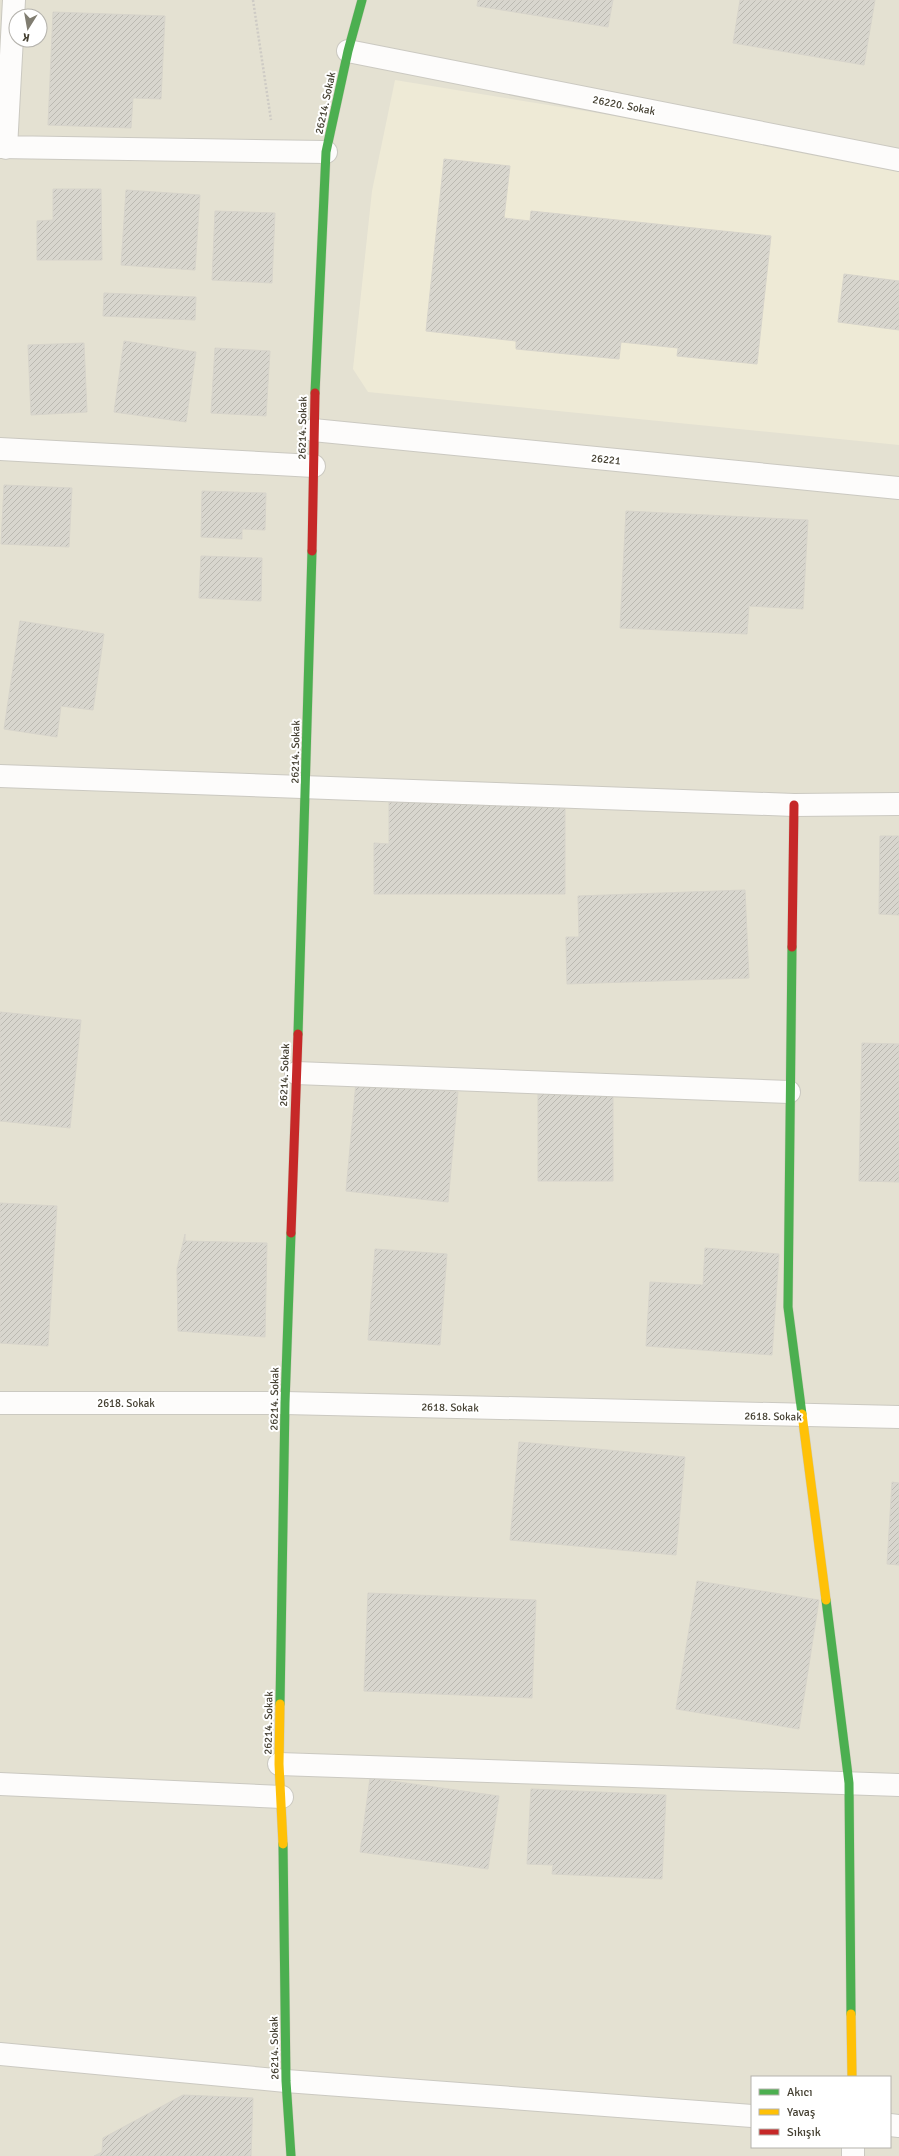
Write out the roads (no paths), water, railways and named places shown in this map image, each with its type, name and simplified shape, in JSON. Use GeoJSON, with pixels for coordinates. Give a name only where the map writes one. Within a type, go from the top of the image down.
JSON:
{"type":"FeatureCollection","features":[{"type":"Feature","properties":{"kind":"street"},"geometry":{"type":"LineString","coordinates":[[14,0],[3,148],[326,152]]}},
{"type":"Feature","properties":{"kind":"street","name":"26214. Sokak"},"geometry":{"type":"LineString","coordinates":[[291,2156],[286,2081],[282,1797],[280,1764],[285,1403],[306,786],[314,466],[313,430],[326,152],[348,51],[362,0]]}},
{"type":"Feature","properties":{"kind":"street","name":"26220. Sokak"},"geometry":{"type":"LineString","coordinates":[[348,51],[899,160]]}},
{"type":"Feature","properties":{"kind":"street","name":"26221"},"geometry":{"type":"LineString","coordinates":[[313,430],[899,488]]}},
{"type":"Feature","properties":{"kind":"street"},"geometry":{"type":"LineString","coordinates":[[0,449],[314,466]]}},
{"type":"Feature","properties":{"kind":"street"},"geometry":{"type":"LineString","coordinates":[[0,776],[794,805],[899,804]]}},
{"type":"Feature","properties":{"kind":"street"},"geometry":{"type":"LineString","coordinates":[[794,805],[789,1092],[788,1307],[849,1783],[852,2076]]}},
{"type":"Feature","properties":{"kind":"street"},"geometry":{"type":"LineString","coordinates":[[296,1073],[789,1092]]}},
{"type":"Feature","properties":{"kind":"street","name":"2618. Sokak"},"geometry":{"type":"LineString","coordinates":[[0,1403],[285,1403],[899,1417]]}},
{"type":"Feature","properties":{"kind":"street"},"geometry":{"type":"LineString","coordinates":[[280,1764],[899,1785]]}},
{"type":"Feature","properties":{"kind":"street"},"geometry":{"type":"LineString","coordinates":[[0,1784],[282,1797]]}},
{"type":"Feature","properties":{"kind":"street"},"geometry":{"type":"LineString","coordinates":[[0,2054],[286,2081],[751,2116]]}}]}
